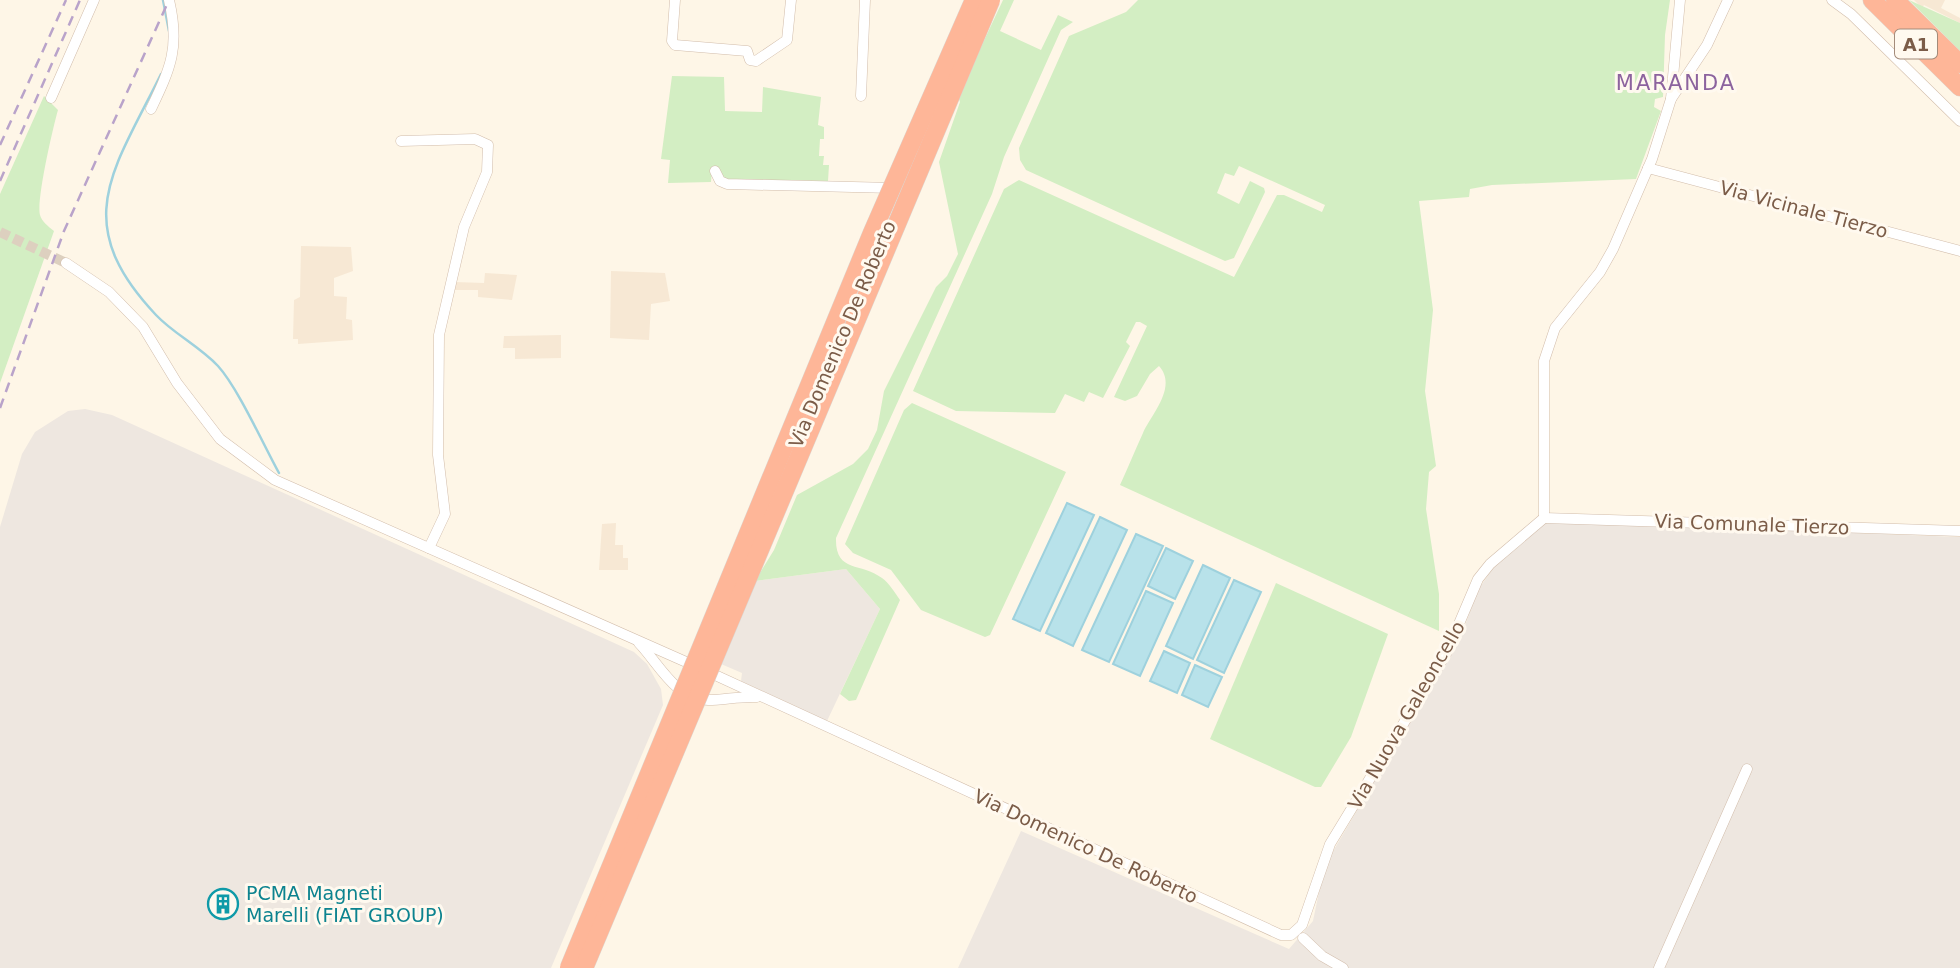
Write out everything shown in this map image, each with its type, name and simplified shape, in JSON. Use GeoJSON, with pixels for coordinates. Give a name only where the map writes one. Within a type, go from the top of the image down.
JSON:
{"type":"FeatureCollection","features":[{"type":"Feature","properties":{"kind":"highway"},"geometry":{"type":"LineString","coordinates":[[569,968],[872,233],[974,0]]}},
{"type":"Feature","properties":{"kind":"highway"},"geometry":{"type":"LineString","coordinates":[[584,968],[991,0]]}},
{"type":"Feature","properties":{"kind":"highway","name":"A1"},"geometry":{"type":"LineString","coordinates":[[1872,0],[1960,87]]}},
{"type":"Feature","properties":{"kind":"highway","name":"A1"},"geometry":{"type":"LineString","coordinates":[[1895,0],[1960,64]]}},
{"type":"Feature","properties":{"kind":"street"},"geometry":{"type":"LineString","coordinates":[[51,98],[94,0]]}},
{"type":"Feature","properties":{"kind":"street"},"geometry":{"type":"LineString","coordinates":[[151,109],[174,53],[169,0]]}},
{"type":"Feature","properties":{"kind":"street"},"geometry":{"type":"LineString","coordinates":[[172,12],[177,0]]}},
{"type":"Feature","properties":{"kind":"street"},"geometry":{"type":"LineString","coordinates":[[676,0],[672,41],[675,45],[747,51],[750,60],[755,61],[788,40],[791,0]]}},
{"type":"Feature","properties":{"kind":"street"},"geometry":{"type":"LineString","coordinates":[[861,96],[864,0]]}},
{"type":"Feature","properties":{"kind":"street","name":"Via Domenico De Roberto"},"geometry":{"type":"LineString","coordinates":[[575,968],[983,0]]}},
{"type":"Feature","properties":{"kind":"street"},"geometry":{"type":"LineString","coordinates":[[1544,518],[1544,361],[1548,344],[1555,328],[1600,272],[1613,249],[1648,168],[1671,99],[1680,0]]}},
{"type":"Feature","properties":{"kind":"street"},"geometry":{"type":"LineString","coordinates":[[1671,99],[1707,45],[1728,0]]}},
{"type":"Feature","properties":{"kind":"street"},"geometry":{"type":"LineString","coordinates":[[1832,0],[1851,14],[1960,121]]}},
{"type":"Feature","properties":{"kind":"street"},"geometry":{"type":"LineString","coordinates":[[401,141],[475,139],[488,145],[486,172],[464,227],[439,335],[438,455],[445,514],[429,548]]}},
{"type":"Feature","properties":{"kind":"street","name":"Via Vicinale Tierzo"},"geometry":{"type":"LineString","coordinates":[[1648,168],[1960,251]]}},
{"type":"Feature","properties":{"kind":"street"},"geometry":{"type":"LineString","coordinates":[[715,171],[720,181],[727,184],[902,188]]}},
{"type":"Feature","properties":{"kind":"street","name":"Via Domenico De Roberto"},"geometry":{"type":"LineString","coordinates":[[66,263],[109,292],[143,327],[177,383],[220,439],[275,480],[702,669],[1278,934],[1299,935]]}},
{"type":"Feature","properties":{"kind":"street","name":"Via Comunale Tierzo"},"geometry":{"type":"LineString","coordinates":[[1544,518],[1960,531]]}},
{"type":"Feature","properties":{"kind":"street","name":"Via Nuova Galeoncello"},"geometry":{"type":"LineString","coordinates":[[1299,935],[1330,844],[1447,652],[1478,579],[1490,564],[1544,518]]}},
{"type":"Feature","properties":{"kind":"street","name":"Via Domenico De Roberto"},"geometry":{"type":"LineString","coordinates":[[637,640],[674,686],[690,697],[712,701],[734,696],[762,697]]}},
{"type":"Feature","properties":{"kind":"street"},"geometry":{"type":"LineString","coordinates":[[1659,968],[1747,769]]}},
{"type":"Feature","properties":{"kind":"street"},"geometry":{"type":"LineString","coordinates":[[1299,935],[1322,956],[1343,968]]}},
{"type":"Feature","properties":{"kind":"shaded area"},"geometry":{"type":"Polygon","coordinates":[[[1914,0],[1945,0],[1941,8],[1960,18],[1960,23],[1924,5],[1922,8],[1914,0]]]}},
{"type":"Feature","properties":{"kind":"shaded area"},"geometry":{"type":"Polygon","coordinates":[[[301,246],[351,247],[353,271],[334,278],[334,296],[347,297],[346,319],[352,320],[353,340],[298,344],[298,339],[293,339],[294,300],[300,297],[301,246]]]}},
{"type":"Feature","properties":{"kind":"shaded area"},"geometry":{"type":"Polygon","coordinates":[[[611,271],[665,273],[670,301],[651,304],[649,340],[610,338],[611,271]]]}},
{"type":"Feature","properties":{"kind":"shaded area"},"geometry":{"type":"Polygon","coordinates":[[[485,273],[517,275],[512,300],[478,297],[478,290],[452,290],[455,282],[484,283],[485,273]]]}},
{"type":"Feature","properties":{"kind":"shaded area"},"geometry":{"type":"Polygon","coordinates":[[[561,335],[561,358],[515,359],[515,348],[503,348],[504,336],[561,335]]]}},
{"type":"Feature","properties":{"kind":"shaded area"},"geometry":{"type":"Polygon","coordinates":[[[85,409],[112,415],[634,652],[647,664],[661,689],[663,705],[551,968],[0,968],[0,527],[22,454],[35,432],[68,411],[85,409]]]}},
{"type":"Feature","properties":{"kind":"shaded area"},"geometry":{"type":"Polygon","coordinates":[[[1547,521],[1960,537],[1960,968],[958,968],[1021,831],[1289,949],[1313,921],[1321,882],[1332,853],[1464,628],[1478,590],[1495,565],[1547,521]]]}},
{"type":"Feature","properties":{"kind":"shaded area"},"geometry":{"type":"Polygon","coordinates":[[[616,523],[615,545],[623,545],[623,558],[628,558],[628,570],[599,570],[602,524],[616,523]]]}},
{"type":"Feature","properties":{"kind":"shaded area"},"geometry":{"type":"Polygon","coordinates":[[[846,569],[880,609],[827,721],[741,681],[742,673],[721,664],[755,581],[846,569]]]}},
{"type":"Feature","properties":{"kind":"green space"},"geometry":{"type":"Polygon","coordinates":[[[1003,0],[1014,0],[1000,31],[1041,50],[1058,15],[1073,22],[1061,30],[1004,157],[992,194],[836,538],[840,557],[845,562],[882,578],[900,600],[856,700],[849,701],[840,694],[880,609],[846,569],[755,581],[774,550],[797,495],[853,464],[868,449],[877,430],[884,391],[936,287],[947,276],[958,254],[939,162],[960,102],[958,96],[1003,0]]]}},
{"type":"Feature","properties":{"kind":"green space"},"geometry":{"type":"Polygon","coordinates":[[[1138,0],[1670,0],[1665,35],[1663,97],[1655,99],[1654,107],[1661,111],[1636,179],[1492,185],[1470,189],[1469,197],[1419,201],[1433,310],[1425,391],[1436,466],[1429,472],[1426,509],[1439,594],[1439,631],[1120,485],[1143,433],[1161,401],[1166,383],[1159,366],[1150,374],[1137,396],[1125,401],[1114,397],[1147,326],[1140,322],[1136,322],[1126,342],[1130,346],[1103,398],[1089,392],[1084,402],[1065,394],[1055,413],[956,411],[913,391],[1004,189],[1019,180],[1234,277],[1277,195],[1284,195],[1322,212],[1325,205],[1239,166],[1234,176],[1225,173],[1217,193],[1239,204],[1250,181],[1264,188],[1265,192],[1234,258],[1225,261],[1026,170],[1020,160],[1019,148],[1069,36],[1126,12],[1138,0]]]}},
{"type":"Feature","properties":{"kind":"green space"},"geometry":{"type":"Polygon","coordinates":[[[1909,0],[1960,23],[1960,51],[1909,0]]]}},
{"type":"Feature","properties":{"kind":"green space"},"geometry":{"type":"Polygon","coordinates":[[[672,76],[724,77],[725,111],[762,112],[763,87],[821,97],[818,125],[824,127],[824,139],[820,139],[819,156],[824,156],[823,165],[829,165],[828,181],[726,179],[719,177],[719,169],[712,168],[711,182],[668,183],[670,160],[661,159],[672,76]]]}},
{"type":"Feature","properties":{"kind":"green space"},"geometry":{"type":"Polygon","coordinates":[[[44,96],[58,110],[39,207],[42,220],[54,231],[0,383],[0,194],[44,96]]]}},
{"type":"Feature","properties":{"kind":"green space"},"geometry":{"type":"Polygon","coordinates":[[[912,403],[1066,472],[990,635],[985,637],[921,610],[891,570],[853,553],[845,544],[904,410],[912,403]]]}},
{"type":"Feature","properties":{"kind":"green space"},"geometry":{"type":"Polygon","coordinates":[[[1276,583],[1388,634],[1351,737],[1321,787],[1315,787],[1210,739],[1276,583]]]}},
{"type":"Feature","properties":{"kind":"water"},"geometry":{"type":"Polygon","coordinates":[[[1067,503],[1094,515],[1040,631],[1013,619],[1067,503]]]}},
{"type":"Feature","properties":{"kind":"water"},"geometry":{"type":"Polygon","coordinates":[[[1100,517],[1127,530],[1073,646],[1046,633],[1100,517]]]}},
{"type":"Feature","properties":{"kind":"water"},"geometry":{"type":"Polygon","coordinates":[[[1136,534],[1163,546],[1109,662],[1082,650],[1136,534]]]}},
{"type":"Feature","properties":{"kind":"water"},"geometry":{"type":"Polygon","coordinates":[[[1166,548],[1193,561],[1175,599],[1148,586],[1166,548]]]}},
{"type":"Feature","properties":{"kind":"water"},"geometry":{"type":"Polygon","coordinates":[[[1203,565],[1230,578],[1193,659],[1166,646],[1203,565]]]}},
{"type":"Feature","properties":{"kind":"water"},"geometry":{"type":"Polygon","coordinates":[[[1234,580],[1261,592],[1224,673],[1197,660],[1234,580]]]}},
{"type":"Feature","properties":{"kind":"water"},"geometry":{"type":"Polygon","coordinates":[[[1146,591],[1173,603],[1140,676],[1113,664],[1146,591]]]}},
{"type":"Feature","properties":{"kind":"water"},"geometry":{"type":"Polygon","coordinates":[[[1164,651],[1190,663],[1177,693],[1150,681],[1164,651]]]}},
{"type":"Feature","properties":{"kind":"water"},"geometry":{"type":"Polygon","coordinates":[[[1195,665],[1222,677],[1208,707],[1182,695],[1195,665]]]}},
{"type":"Feature","properties":{"kind":"waterway"},"geometry":{"type":"LineString","coordinates":[[163,0],[169,31]]}},
{"type":"Feature","properties":{"kind":"waterway"},"geometry":{"type":"LineString","coordinates":[[161,74],[128,139],[108,196],[107,223],[113,252],[129,282],[156,315],[211,359],[226,376],[279,473]]}},
{"type":"Feature","properties":{"kind":"tunnel"},"geometry":{"type":"LineString","coordinates":[[0,232],[66,263]]}},
{"type":"Feature","properties":{"kind":"railway"},"geometry":{"type":"LineString","coordinates":[[0,145],[66,0]]}},
{"type":"Feature","properties":{"kind":"railway"},"geometry":{"type":"LineString","coordinates":[[0,181],[80,0]]}},
{"type":"Feature","properties":{"kind":"railway"},"geometry":{"type":"LineString","coordinates":[[0,408],[64,231],[169,0]]}},
{"type":"Feature","properties":{"kind":"place","name":"PCMA Magneti Marelli (FIAT GROUP)"},"geometry":{"type":"Point","coordinates":[223,904]}},
{"type":"Feature","properties":{"kind":"district","name":"MARANDA"},"geometry":{"type":"Point","coordinates":[1676,83]}}]}
